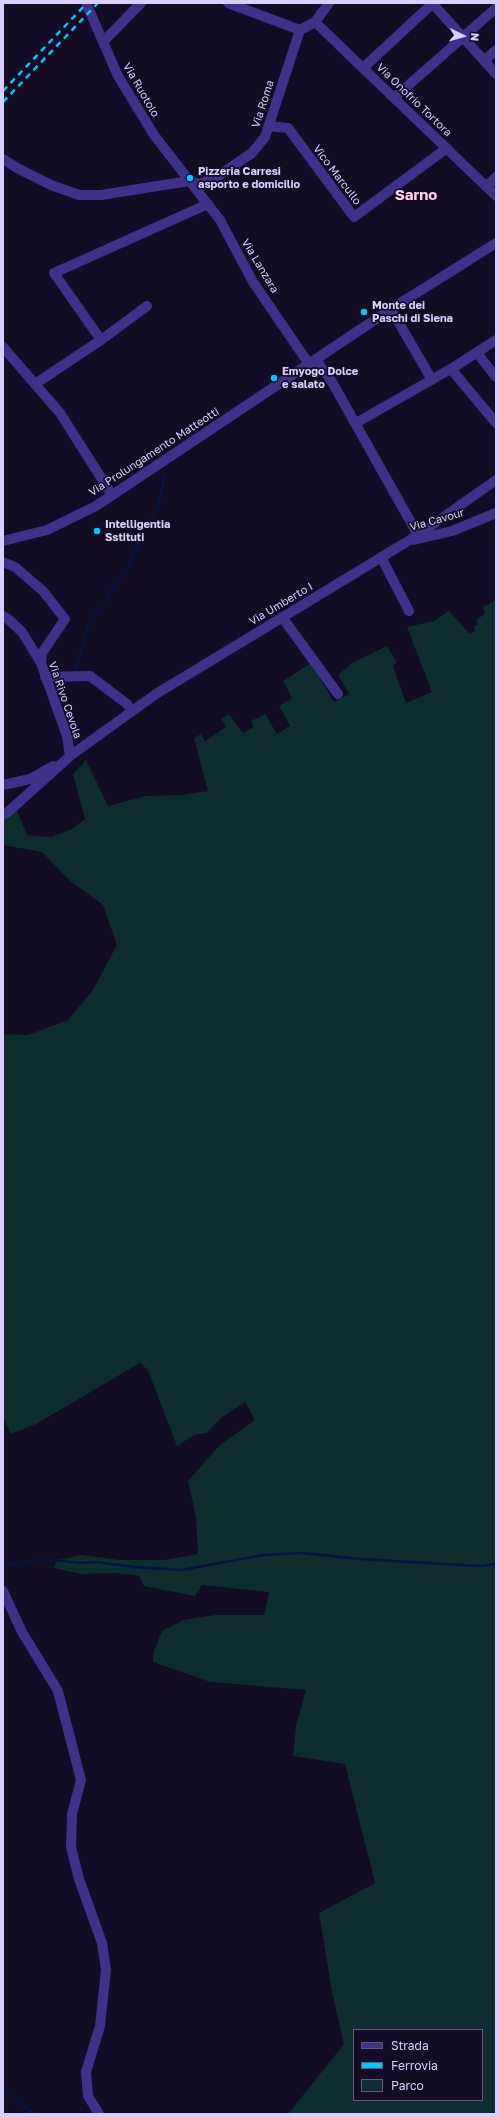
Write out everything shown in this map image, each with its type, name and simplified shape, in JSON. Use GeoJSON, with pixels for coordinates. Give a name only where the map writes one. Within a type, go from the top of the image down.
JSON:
{"type":"FeatureCollection","features":[{"type":"Feature","properties":{"kind":"street","name":"Via Ruotolo"},"geometry":{"type":"LineString","coordinates":[[86,3],[118,76],[154,135],[189,180]]}},
{"type":"Feature","properties":{"kind":"street"},"geometry":{"type":"LineString","coordinates":[[103,42],[141,3]]}},
{"type":"Feature","properties":{"kind":"street"},"geometry":{"type":"LineString","coordinates":[[228,3],[300,30],[315,22],[329,3]]}},
{"type":"Feature","properties":{"kind":"street"},"geometry":{"type":"LineString","coordinates":[[363,68],[433,3],[496,74]]}},
{"type":"Feature","properties":{"kind":"street"},"geometry":{"type":"LineString","coordinates":[[394,98],[496,8]]}},
{"type":"Feature","properties":{"kind":"street","name":"Via Onofrio Tortora"},"geometry":{"type":"LineString","coordinates":[[315,22],[496,196]]}},
{"type":"Feature","properties":{"kind":"street","name":"Via Roma"},"geometry":{"type":"LineString","coordinates":[[3,159],[44,182],[79,196],[101,195],[189,180],[201,184],[221,174],[252,153],[265,136],[300,30]]}},
{"type":"Feature","properties":{"kind":"street"},"geometry":{"type":"LineString","coordinates":[[484,61],[496,50]]}},
{"type":"Feature","properties":{"kind":"street","name":"Vico Marcullo"},"geometry":{"type":"LineString","coordinates":[[268,126],[288,128],[354,217],[447,148]]}},
{"type":"Feature","properties":{"kind":"street"},"geometry":{"type":"LineString","coordinates":[[486,186],[496,177]]}},
{"type":"Feature","properties":{"kind":"street","name":"Via Lanzara"},"geometry":{"type":"LineString","coordinates":[[189,180],[220,220],[254,282],[312,362],[332,382],[418,535]]}},
{"type":"Feature","properties":{"kind":"street"},"geometry":{"type":"LineString","coordinates":[[101,340],[54,273],[208,204]]}},
{"type":"Feature","properties":{"kind":"street","name":"Via Prolungamento Matteotti"},"geometry":{"type":"LineString","coordinates":[[3,541],[47,530],[81,514],[112,495],[391,309],[496,243]]}},
{"type":"Feature","properties":{"kind":"street"},"geometry":{"type":"LineString","coordinates":[[35,384],[101,340],[147,306]]}},
{"type":"Feature","properties":{"kind":"street"},"geometry":{"type":"LineString","coordinates":[[391,309],[432,380]]}},
{"type":"Feature","properties":{"kind":"street"},"geometry":{"type":"LineString","coordinates":[[356,423],[451,369],[496,340]]}},
{"type":"Feature","properties":{"kind":"street"},"geometry":{"type":"LineString","coordinates":[[3,347],[60,413],[112,495]]}},
{"type":"Feature","properties":{"kind":"street"},"geometry":{"type":"LineString","coordinates":[[477,353],[496,377]]}},
{"type":"Feature","properties":{"kind":"street"},"geometry":{"type":"LineString","coordinates":[[451,369],[496,423]]}},
{"type":"Feature","properties":{"kind":"street","name":"Via Umberto I"},"geometry":{"type":"LineString","coordinates":[[70,756],[156,694],[418,535],[496,480]]}},
{"type":"Feature","properties":{"kind":"street","name":"Via Cavour"},"geometry":{"type":"LineString","coordinates":[[406,541],[452,531],[496,513]]}},
{"type":"Feature","properties":{"kind":"street"},"geometry":{"type":"LineString","coordinates":[[381,557],[409,611]]}},
{"type":"Feature","properties":{"kind":"street"},"geometry":{"type":"LineString","coordinates":[[3,562],[15,567],[43,591],[65,619],[42,653],[40,663]]}},
{"type":"Feature","properties":{"kind":"street","name":"Via Rivo Cevola"},"geometry":{"type":"LineString","coordinates":[[3,616],[22,632],[40,663],[67,736],[70,756]]}},
{"type":"Feature","properties":{"kind":"street"},"geometry":{"type":"LineString","coordinates":[[282,617],[338,694]]}},
{"type":"Feature","properties":{"kind":"street"},"geometry":{"type":"LineString","coordinates":[[45,677],[90,676],[127,704],[132,711]]}},
{"type":"Feature","properties":{"kind":"street"},"geometry":{"type":"LineString","coordinates":[[3,785],[30,779],[70,756]]}},
{"type":"Feature","properties":{"kind":"street"},"geometry":{"type":"LineString","coordinates":[[3,814],[8,812],[70,756]]}},
{"type":"Feature","properties":{"kind":"street"},"geometry":{"type":"LineString","coordinates":[[3,1591],[22,1632],[58,1691],[81,1780],[72,1814],[71,1847],[79,1879],[102,1943],[106,1970],[100,2026],[86,2072],[88,2096],[99,2114]]}},
{"type":"Feature","properties":{"kind":"green space"},"geometry":{"type":"Polygon","coordinates":[[[496,600],[496,2114],[288,2114],[344,2044],[332,1992],[319,1913],[375,1883],[345,1764],[293,1756],[296,1726],[306,1690],[210,1682],[153,1662],[153,1653],[162,1631],[183,1620],[215,1615],[264,1615],[269,1592],[202,1585],[195,1596],[144,1586],[139,1576],[117,1573],[81,1574],[54,1568],[57,1560],[81,1555],[120,1560],[164,1560],[198,1554],[196,1517],[188,1481],[220,1445],[255,1420],[245,1402],[221,1418],[207,1433],[194,1435],[177,1446],[148,1370],[140,1363],[36,1424],[11,1434],[3,1417],[3,1034],[28,1035],[68,1020],[93,990],[117,945],[103,905],[69,880],[42,852],[3,845],[3,816],[17,811],[27,835],[51,837],[72,829],[85,819],[73,774],[86,760],[108,806],[146,796],[183,795],[208,791],[194,738],[201,734],[205,741],[226,727],[221,719],[229,714],[243,733],[254,727],[251,721],[265,714],[277,734],[290,726],[279,706],[292,698],[283,681],[311,663],[334,702],[349,694],[338,675],[352,663],[387,646],[397,662],[393,666],[406,703],[432,692],[407,627],[434,621],[449,611],[470,634],[475,631],[474,626],[478,624],[476,620],[485,614],[483,607],[496,600]]]}},
{"type":"Feature","properties":{"kind":"waterway"},"geometry":{"type":"LineString","coordinates":[[75,673],[91,619],[105,603],[110,590],[126,572],[142,536],[158,507],[164,477]]}},
{"type":"Feature","properties":{"kind":"waterway"},"geometry":{"type":"LineString","coordinates":[[59,683],[67,690]]}},
{"type":"Feature","properties":{"kind":"waterway"},"geometry":{"type":"LineString","coordinates":[[3,1567],[33,1560],[56,1560],[182,1570],[263,1555],[302,1553],[360,1559],[444,1564],[480,1566],[496,1564]]}},
{"type":"Feature","properties":{"kind":"waterway"},"geometry":{"type":"LineString","coordinates":[[3,2089],[34,2114]]}},
{"type":"Feature","properties":{"kind":"railway"},"geometry":{"type":"LineString","coordinates":[[3,91],[87,3]]}},
{"type":"Feature","properties":{"kind":"railway"},"geometry":{"type":"LineString","coordinates":[[3,102],[98,3]]}},
{"type":"Feature","properties":{"kind":"place","name":"Pizzeria Carresi asporto e domicilio"},"geometry":{"type":"Point","coordinates":[190,178]}},
{"type":"Feature","properties":{"kind":"place","name":"Monte dei Paschi di Siena"},"geometry":{"type":"Point","coordinates":[364,312]}},
{"type":"Feature","properties":{"kind":"place","name":"Emyogo Dolce e salato"},"geometry":{"type":"Point","coordinates":[274,378]}},
{"type":"Feature","properties":{"kind":"place","name":"Intelligentia Sstituti"},"geometry":{"type":"Point","coordinates":[97,531]}},
{"type":"Feature","properties":{"kind":"district","name":"Sarno"},"geometry":{"type":"Point","coordinates":[416,195]}}]}
